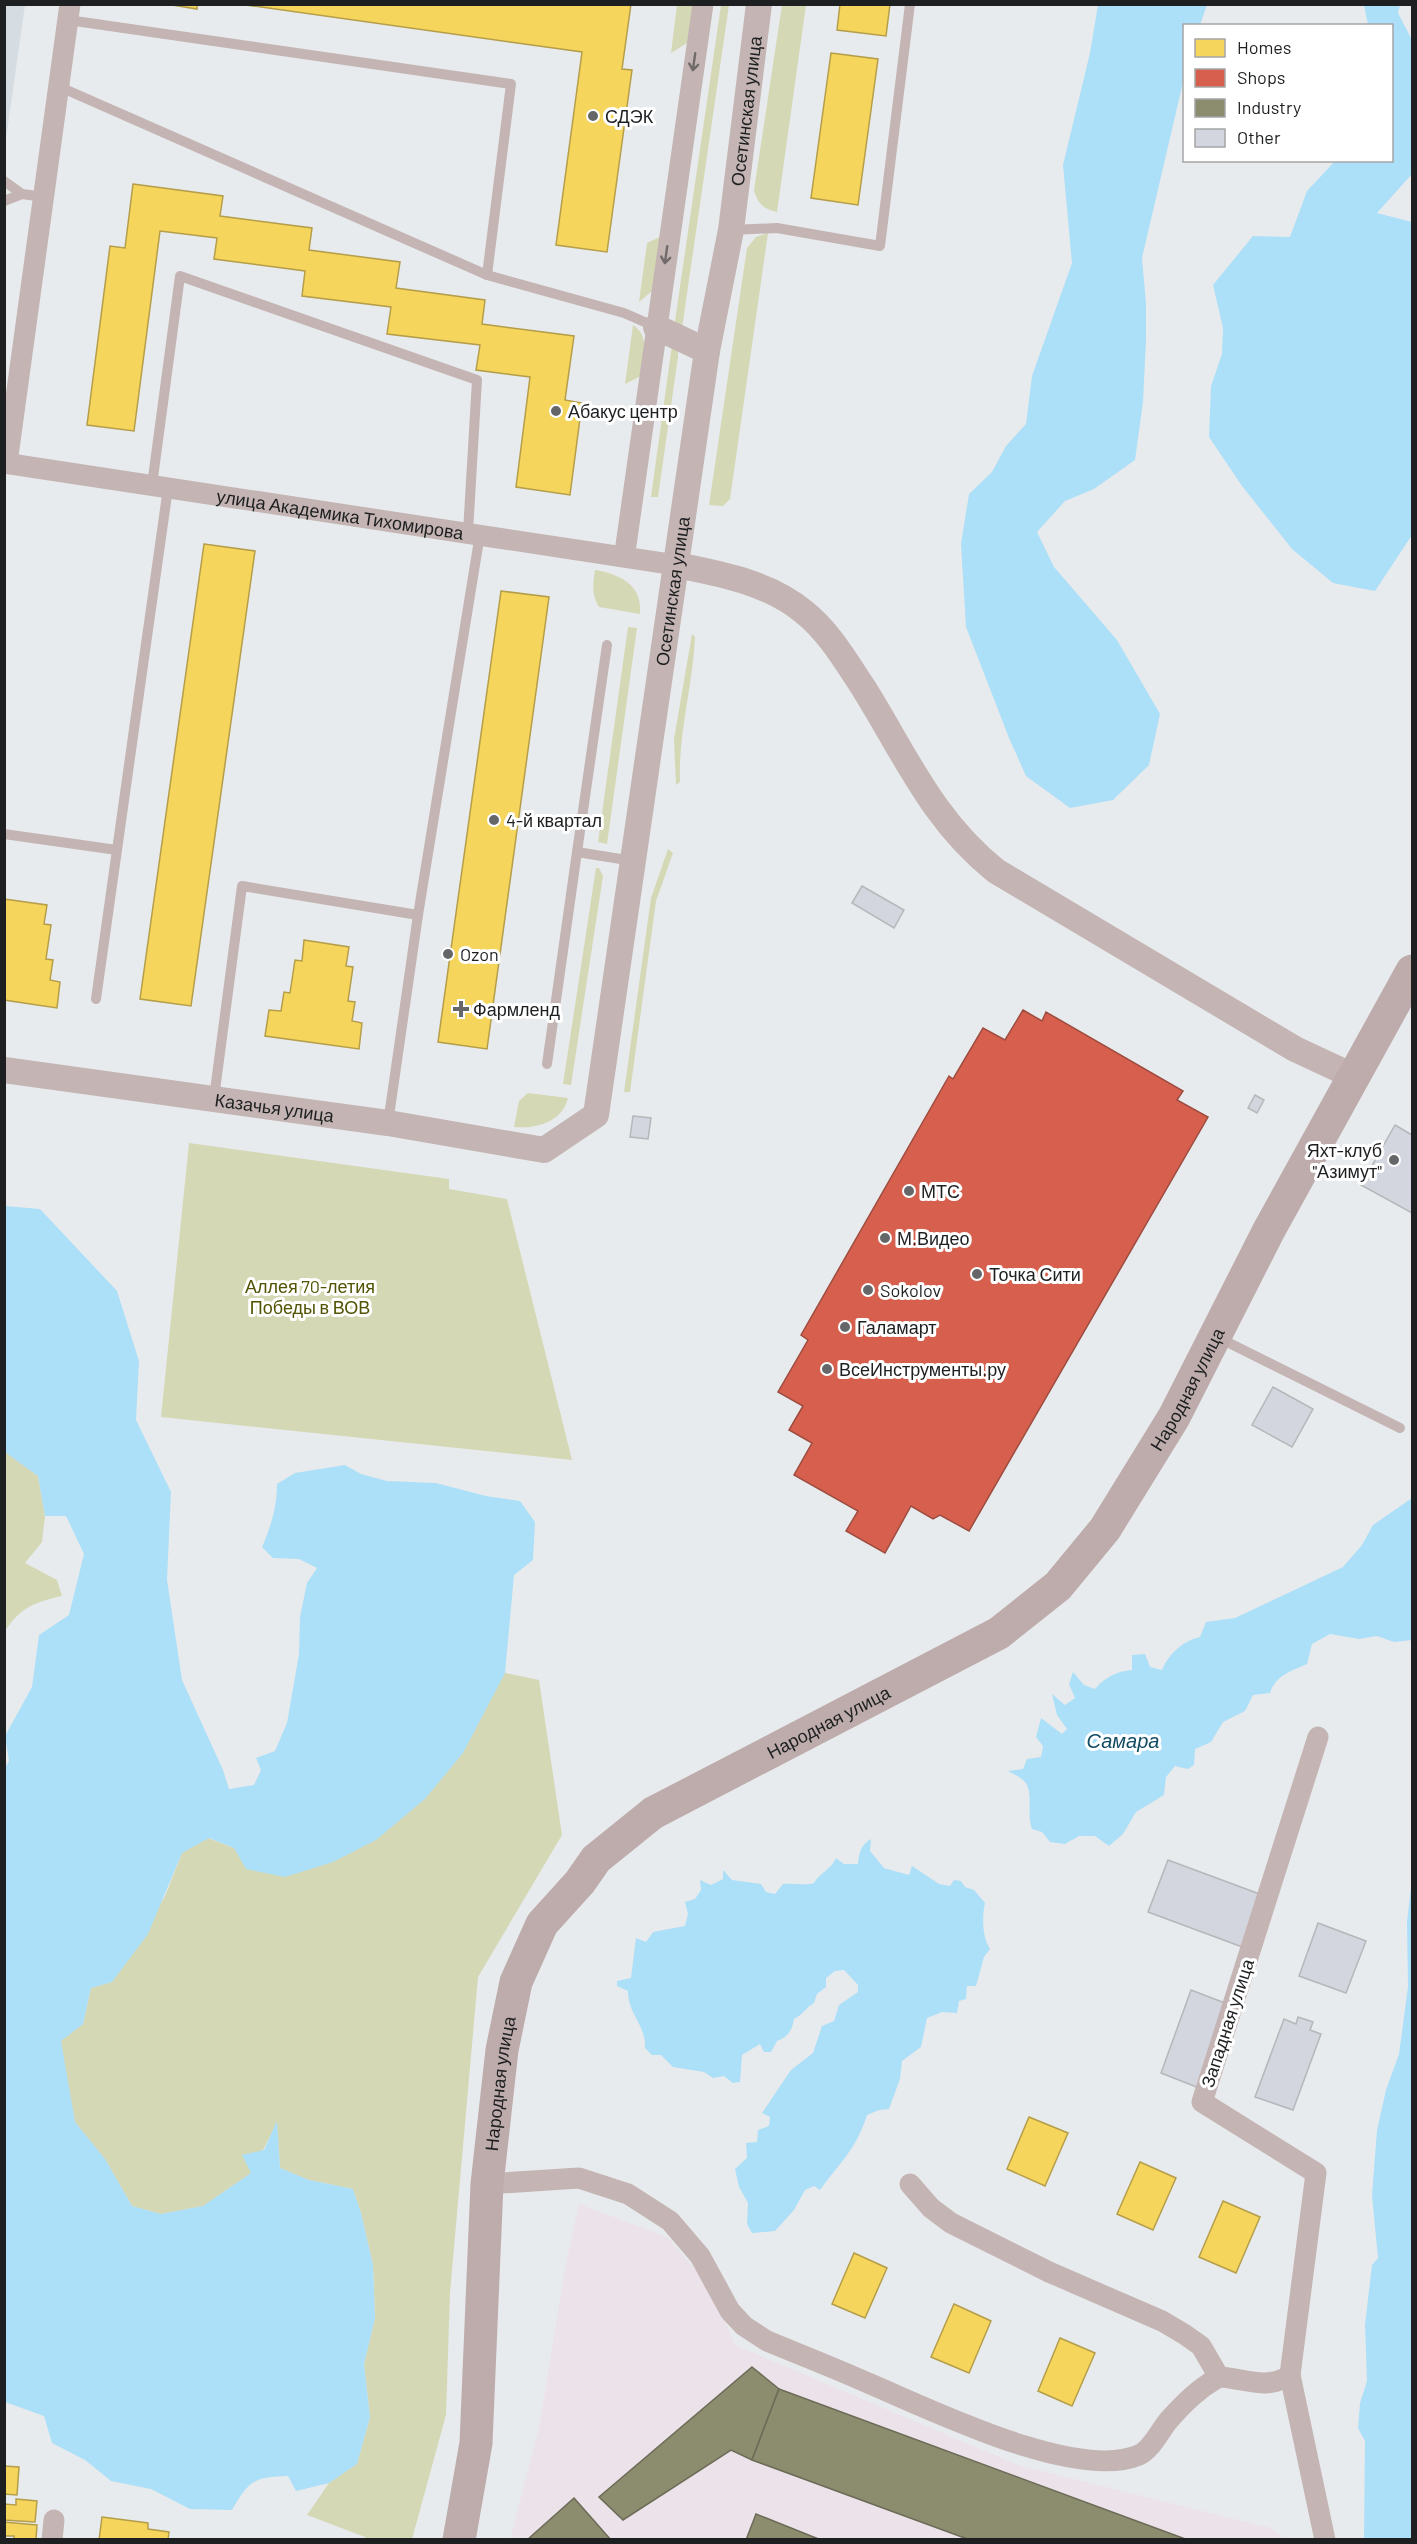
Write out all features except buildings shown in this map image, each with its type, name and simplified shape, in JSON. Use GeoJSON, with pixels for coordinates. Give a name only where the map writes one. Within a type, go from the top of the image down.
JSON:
{"type":"FeatureCollection","features":[{"type":"Feature","properties":{"kind":"main road","name":"Народная улица"},"geometry":{"type":"LineString","coordinates":[[459,2540],[476,2443],[487,2184],[502,2050],[516,1982],[542,1924],[580,1882],[596,1858],[653,1813],[999,1633],[1058,1586],[1105,1528],[1174,1417],[1269,1230],[1413,971]]}},
{"type":"Feature","properties":{"kind":"street"},"geometry":{"type":"LineString","coordinates":[[626,545],[703,4]]}},
{"type":"Feature","properties":{"kind":"street","name":"Осетинская улица"},"geometry":{"type":"LineString","coordinates":[[544,1150],[596,1115],[707,351],[731,230],[759,4]]}},
{"type":"Feature","properties":{"kind":"street"},"geometry":{"type":"LineString","coordinates":[[5,464],[69,12]]}},
{"type":"Feature","properties":{"kind":"street"},"geometry":{"type":"LineString","coordinates":[[656,327],[707,351]]}},
{"type":"Feature","properties":{"kind":"street","name":"улица Академика Тихомирова"},"geometry":{"type":"LineString","coordinates":[[5,464],[676,565]]}},
{"type":"Feature","properties":{"kind":"street"},"geometry":{"type":"LineString","coordinates":[[676,565],[726,575],[761,587],[803,611],[838,649],[948,826],[975,854],[996,871],[1295,1049],[1355,1077]]}},
{"type":"Feature","properties":{"kind":"street","name":"Казачья улица"},"geometry":{"type":"LineString","coordinates":[[4,1070],[388,1123],[544,1150]]}},
{"type":"Feature","properties":{"kind":"street","name":"Западная улица"},"geometry":{"type":"LineString","coordinates":[[1318,1737],[1202,2102],[1316,2173],[1290,2375],[1325,2540]]}},
{"type":"Feature","properties":{"kind":"street"},"geometry":{"type":"LineString","coordinates":[[487,2184],[579,2178],[628,2194],[670,2222],[700,2256],[730,2311],[744,2326],[767,2341],[958,2422],[1060,2455],[1110,2462],[1143,2454],[1189,2398],[1200,2388],[1219,2377],[1267,2384],[1281,2381],[1290,2375]]}},
{"type":"Feature","properties":{"kind":"street"},"geometry":{"type":"LineString","coordinates":[[910,2184],[931,2208],[951,2223],[1049,2272],[1162,2321],[1184,2334],[1201,2346],[1219,2377]]}},
{"type":"Feature","properties":{"kind":"lane"},"geometry":{"type":"LineString","coordinates":[[731,230],[777,228],[880,246],[910,4]]}},
{"type":"Feature","properties":{"kind":"lane"},"geometry":{"type":"LineString","coordinates":[[69,12],[511,84],[487,275]]}},
{"type":"Feature","properties":{"kind":"lane"},"geometry":{"type":"LineString","coordinates":[[60,87],[487,275],[624,313],[656,327]]}},
{"type":"Feature","properties":{"kind":"lane"},"geometry":{"type":"LineString","coordinates":[[4,181],[22,194],[44,197]]}},
{"type":"Feature","properties":{"kind":"lane"},"geometry":{"type":"LineString","coordinates":[[4,201],[22,194]]}},
{"type":"Feature","properties":{"kind":"lane"},"geometry":{"type":"LineString","coordinates":[[96,999],[117,850],[160,486],[180,276],[477,380],[474,533],[388,1123]]}},
{"type":"Feature","properties":{"kind":"lane"},"geometry":{"type":"LineString","coordinates":[[547,1064],[607,645]]}},
{"type":"Feature","properties":{"kind":"lane"},"geometry":{"type":"LineString","coordinates":[[4,834],[117,850]]}},
{"type":"Feature","properties":{"kind":"lane"},"geometry":{"type":"LineString","coordinates":[[577,852],[633,861]]}},
{"type":"Feature","properties":{"kind":"lane"},"geometry":{"type":"LineString","coordinates":[[214,1098],[242,886],[418,915]]}},
{"type":"Feature","properties":{"kind":"lane"},"geometry":{"type":"LineString","coordinates":[[1216,1336],[1400,1428]]}},
{"type":"Feature","properties":{"kind":"shaded area"},"geometry":{"type":"Polygon","coordinates":[[[4,5],[25,5],[5,146],[4,5]]]}},
{"type":"Feature","properties":{"kind":"shaded area"},"geometry":{"type":"Polygon","coordinates":[[[579,2204],[667,2237],[712,2289],[735,2345],[1018,2465],[1271,2528],[1284,2539],[510,2540],[540,2424],[564,2273],[579,2204]]]}},
{"type":"Feature","properties":{"kind":"green space"},"geometry":{"type":"Polygon","coordinates":[[[677,5],[693,5],[687,43],[671,53],[677,5]]]}},
{"type":"Feature","properties":{"kind":"green space"},"geometry":{"type":"Polygon","coordinates":[[[721,5],[729,5],[682,328],[675,321],[721,5]]]}},
{"type":"Feature","properties":{"kind":"green space"},"geometry":{"type":"Polygon","coordinates":[[[782,5],[806,5],[777,212],[762,205],[754,190],[782,5]]]}},
{"type":"Feature","properties":{"kind":"green space"},"geometry":{"type":"Polygon","coordinates":[[[768,233],[730,499],[723,506],[709,505],[747,248],[756,237],[768,233]]]}},
{"type":"Feature","properties":{"kind":"green space"},"geometry":{"type":"Polygon","coordinates":[[[662,236],[652,291],[639,302],[647,243],[662,236]]]}},
{"type":"Feature","properties":{"kind":"green space"},"geometry":{"type":"Polygon","coordinates":[[[633,325],[642,336],[644,355],[641,376],[625,384],[633,325]]]}},
{"type":"Feature","properties":{"kind":"green space"},"geometry":{"type":"Polygon","coordinates":[[[672,345],[678,351],[678,357],[658,497],[651,497],[672,345]]]}},
{"type":"Feature","properties":{"kind":"green space"},"geometry":{"type":"Polygon","coordinates":[[[595,570],[613,574],[634,588],[638,595],[640,614],[599,607],[593,585],[595,570]]]}},
{"type":"Feature","properties":{"kind":"green space"},"geometry":{"type":"Polygon","coordinates":[[[628,627],[637,628],[607,844],[598,842],[628,627]]]}},
{"type":"Feature","properties":{"kind":"green space"},"geometry":{"type":"Polygon","coordinates":[[[692,634],[695,637],[694,655],[681,745],[680,782],[676,785],[674,739],[692,634]]]}},
{"type":"Feature","properties":{"kind":"green space"},"geometry":{"type":"Polygon","coordinates":[[[668,849],[673,853],[656,901],[630,1092],[624,1092],[651,898],[668,849]]]}},
{"type":"Feature","properties":{"kind":"green space"},"geometry":{"type":"Polygon","coordinates":[[[596,868],[599,868],[603,876],[571,1085],[563,1084],[596,868]]]}},
{"type":"Feature","properties":{"kind":"green space"},"geometry":{"type":"Polygon","coordinates":[[[528,1093],[568,1098],[560,1113],[547,1122],[531,1127],[514,1127],[519,1101],[528,1093]]]}},
{"type":"Feature","properties":{"kind":"green space","name":"Аллея 70-летия Победы в ВОВ"},"geometry":{"type":"Polygon","coordinates":[[[189,1143],[449,1179],[449,1189],[507,1199],[572,1460],[161,1417],[189,1143]]]}},
{"type":"Feature","properties":{"kind":"green space"},"geometry":{"type":"Polygon","coordinates":[[[5,1452],[38,1476],[45,1516],[42,1542],[25,1563],[57,1580],[62,1596],[29,1607],[17,1616],[5,1631],[5,1452]]]}},
{"type":"Feature","properties":{"kind":"green space"},"geometry":{"type":"Polygon","coordinates":[[[505,1673],[539,1680],[562,1835],[478,1977],[450,2293],[446,2415],[412,2539],[366,2539],[307,2515],[329,2483],[357,2464],[370,2417],[364,2364],[375,2318],[373,2265],[353,2189],[309,2180],[280,2168],[277,2123],[251,2173],[203,2206],[161,2214],[132,2206],[105,2159],[75,2122],[60,2041],[83,2024],[91,1988],[112,1982],[165,1896],[182,1853],[208,1838],[234,1848],[247,1869],[485,1708],[505,1673]]]}},
{"type":"Feature","properties":{"kind":"water"},"geometry":{"type":"Polygon","coordinates":[[[1098,5],[1207,5],[1200,24],[1183,24],[1183,82],[1142,258],[1146,340],[1143,402],[1135,460],[1094,489],[1065,501],[1037,532],[1054,567],[1117,640],[1160,714],[1149,765],[1113,800],[1070,808],[1026,776],[1009,738],[966,627],[961,544],[969,494],[992,472],[1006,446],[1026,424],[1032,376],[1072,263],[1063,165],[1090,53],[1098,5]]]}},
{"type":"Feature","properties":{"kind":"water"},"geometry":{"type":"Polygon","coordinates":[[[1364,5],[1400,5],[1398,13],[1412,40],[1412,174],[1377,213],[1412,222],[1412,535],[1375,591],[1333,583],[1292,549],[1242,486],[1209,437],[1211,386],[1222,354],[1223,328],[1213,285],[1253,236],[1290,237],[1307,191],[1334,162],[1393,162],[1393,24],[1368,24],[1364,5]]]}},
{"type":"Feature","properties":{"kind":"water"},"geometry":{"type":"Polygon","coordinates":[[[5,1206],[40,1209],[117,1291],[139,1361],[136,1420],[171,1492],[167,1580],[182,1680],[223,1770],[229,1789],[254,1785],[261,1770],[256,1758],[275,1751],[287,1723],[299,1654],[300,1617],[307,1583],[317,1568],[299,1559],[273,1558],[262,1547],[273,1516],[277,1484],[295,1473],[345,1465],[361,1474],[387,1481],[436,1483],[486,1496],[520,1501],[535,1522],[533,1560],[514,1575],[505,1673],[463,1753],[425,1799],[376,1840],[333,1862],[285,1877],[246,1869],[234,1848],[209,1838],[182,1853],[148,1934],[112,1982],[91,1988],[83,2024],[61,2041],[75,2122],[105,2159],[132,2206],[161,2214],[203,2206],[251,2173],[242,2155],[264,2150],[277,2121],[280,2168],[309,2180],[353,2189],[373,2265],[375,2318],[364,2364],[370,2417],[357,2464],[329,2483],[296,2491],[288,2476],[260,2479],[248,2486],[232,2510],[190,2509],[151,2489],[111,2481],[85,2460],[52,2443],[44,2416],[5,2402],[4,1770],[9,1761],[5,1736],[32,1687],[39,1635],[69,1615],[84,1554],[66,1516],[45,1516],[38,1476],[5,1452],[5,1206]]]}},
{"type":"Feature","properties":{"kind":"water","name":"Самара"},"geometry":{"type":"Polygon","coordinates":[[[1412,1498],[1412,1640],[1394,1642],[1377,1636],[1359,1639],[1330,1634],[1312,1644],[1307,1664],[1280,1678],[1270,1693],[1253,1695],[1245,1711],[1223,1722],[1211,1742],[1195,1749],[1194,1765],[1188,1769],[1175,1766],[1166,1777],[1164,1795],[1136,1812],[1123,1834],[1109,1846],[1095,1836],[1079,1836],[1065,1844],[1050,1842],[1042,1832],[1032,1829],[1028,1787],[1025,1782],[1008,1771],[1023,1769],[1027,1759],[1041,1757],[1043,1746],[1036,1737],[1041,1718],[1062,1734],[1067,1729],[1057,1715],[1052,1694],[1065,1705],[1075,1698],[1069,1684],[1073,1672],[1084,1685],[1095,1689],[1111,1676],[1132,1670],[1132,1655],[1145,1654],[1150,1667],[1162,1670],[1168,1658],[1177,1649],[1188,1641],[1200,1637],[1206,1622],[1235,1618],[1343,1567],[1362,1545],[1373,1525],[1412,1498]]]}},
{"type":"Feature","properties":{"kind":"water"},"geometry":{"type":"Polygon","coordinates":[[[871,1839],[870,1851],[884,1868],[909,1875],[912,1866],[939,1884],[950,1886],[954,1880],[961,1881],[965,1887],[974,1890],[985,1903],[983,1926],[985,1939],[990,1949],[984,1957],[976,1986],[967,1986],[966,1999],[959,2001],[957,2013],[942,2012],[927,2018],[921,2047],[902,2061],[900,2079],[889,2109],[867,2115],[853,2147],[820,2190],[814,2186],[805,2190],[794,2210],[775,2231],[752,2233],[747,2224],[748,2203],[739,2187],[735,2169],[747,2158],[746,2143],[757,2142],[758,2130],[769,2126],[770,2117],[762,2113],[791,2070],[813,2053],[822,2026],[834,2021],[839,2005],[858,1992],[858,1985],[844,1970],[835,1971],[826,1978],[826,1987],[817,1994],[814,2003],[794,2019],[789,2033],[777,2041],[771,2052],[764,2052],[760,2044],[742,2055],[740,2082],[733,2083],[724,2076],[713,2078],[704,2072],[673,2067],[661,2055],[652,2055],[645,2048],[643,2032],[631,2007],[628,1991],[617,1986],[617,1981],[631,1978],[636,1938],[646,1942],[653,1932],[685,1926],[688,1914],[685,1902],[695,1899],[701,1890],[700,1880],[711,1885],[723,1879],[723,1870],[732,1880],[761,1884],[766,1892],[775,1894],[783,1884],[814,1883],[836,1858],[844,1864],[858,1864],[861,1849],[871,1839]]]}},
{"type":"Feature","properties":{"kind":"water"},"geometry":{"type":"Polygon","coordinates":[[[1412,1879],[1412,2539],[1364,2539],[1365,2441],[1358,2428],[1360,2403],[1367,2381],[1365,2325],[1372,2265],[1378,2258],[1372,2195],[1377,2130],[1386,2090],[1399,2054],[1408,1987],[1407,1922],[1412,1879]]]}},
{"type":"Feature","properties":{"kind":"place","name":"СДЭК"},"geometry":{"type":"Point","coordinates":[593,116]}},
{"type":"Feature","properties":{"kind":"place","name":"Абакус центр"},"geometry":{"type":"Point","coordinates":[556,411]}},
{"type":"Feature","properties":{"kind":"place","name":"4-й квартал"},"geometry":{"type":"Point","coordinates":[494,820]}},
{"type":"Feature","properties":{"kind":"place","name":"Ozon"},"geometry":{"type":"Point","coordinates":[448,954]}},
{"type":"Feature","properties":{"kind":"place","name":"Фармленд"},"geometry":{"type":"Point","coordinates":[461,1009]}},
{"type":"Feature","properties":{"kind":"place","name":"Яхт-клуб \"Азимут\""},"geometry":{"type":"Point","coordinates":[1394,1160]}},
{"type":"Feature","properties":{"kind":"place","name":"МТС"},"geometry":{"type":"Point","coordinates":[909,1191]}},
{"type":"Feature","properties":{"kind":"place","name":"М.Видео"},"geometry":{"type":"Point","coordinates":[885,1238]}},
{"type":"Feature","properties":{"kind":"place","name":"Точка Сити"},"geometry":{"type":"Point","coordinates":[977,1274]}},
{"type":"Feature","properties":{"kind":"place","name":"Sokolov"},"geometry":{"type":"Point","coordinates":[868,1290]}},
{"type":"Feature","properties":{"kind":"place","name":"Галамарт"},"geometry":{"type":"Point","coordinates":[845,1327]}},
{"type":"Feature","properties":{"kind":"place","name":"ВсеИнструменты.ру"},"geometry":{"type":"Point","coordinates":[827,1369]}}]}
